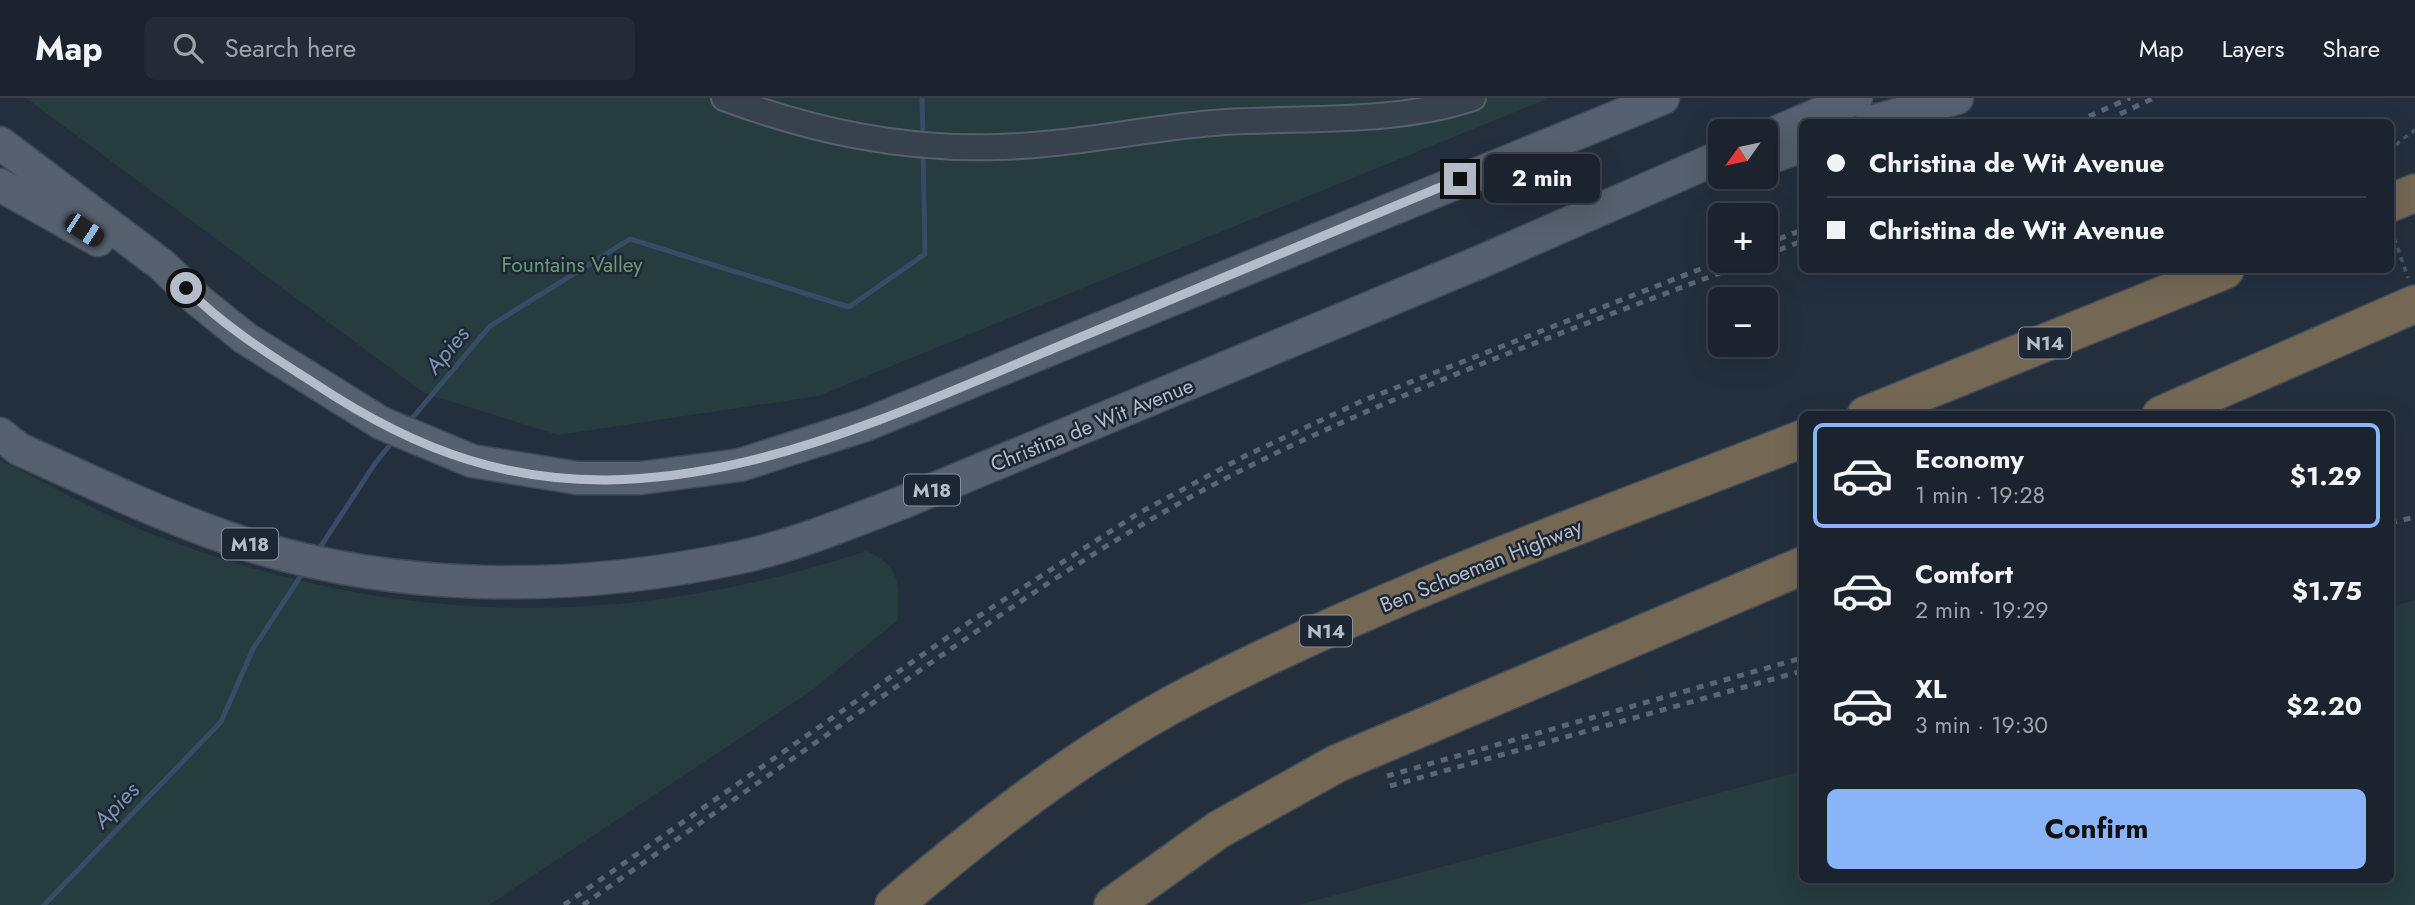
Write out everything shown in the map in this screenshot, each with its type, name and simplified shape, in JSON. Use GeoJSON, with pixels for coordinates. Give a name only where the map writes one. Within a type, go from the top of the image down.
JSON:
{"type":"FeatureCollection","features":[{"type":"Feature","properties":{"kind":"highway"},"geometry":{"type":"LineString","coordinates":[[2394,201],[2415,193]]}},
{"type":"Feature","properties":{"kind":"highway","name":"N14"},"geometry":{"type":"LineString","coordinates":[[1876,411],[2218,273]]}},
{"type":"Feature","properties":{"kind":"highway"},"geometry":{"type":"LineString","coordinates":[[2170,411],[2351,331],[2413,296]]}},
{"type":"Feature","properties":{"kind":"highway","name":"Ben Schoeman Highway"},"geometry":{"type":"LineString","coordinates":[[894,905],[1028,797],[1190,695],[1377,608],[1799,440]]}},
{"type":"Feature","properties":{"kind":"highway"},"geometry":{"type":"LineString","coordinates":[[1114,905],[1218,830],[1336,764],[1799,567]]}},
{"type":"Feature","properties":{"kind":"main road"},"geometry":{"type":"LineString","coordinates":[[0,143],[162,265],[198,300],[245,338],[342,401],[432,446],[472,461],[577,478],[641,478],[752,462],[866,425],[1663,98]]}},
{"type":"Feature","properties":{"kind":"main road"},"geometry":{"type":"LineString","coordinates":[[1808,119],[1856,98]]}},
{"type":"Feature","properties":{"kind":"main road"},"geometry":{"type":"LineString","coordinates":[[1882,119],[1957,98]]}},
{"type":"Feature","properties":{"kind":"main road"},"geometry":{"type":"LineString","coordinates":[[1778,132],[1799,123]]}},
{"type":"Feature","properties":{"kind":"main road"},"geometry":{"type":"LineString","coordinates":[[1778,155],[1799,147]]}},
{"type":"Feature","properties":{"kind":"main road","name":"Christina de Wit Avenue"},"geometry":{"type":"LineString","coordinates":[[6,441],[151,509],[230,538],[353,569],[440,580],[528,583],[643,573],[742,556],[813,536],[901,503],[1480,262],[1708,162]]}},
{"type":"Feature","properties":{"kind":"main road"},"geometry":{"type":"LineString","coordinates":[[1480,262],[1708,179]]}},
{"type":"Feature","properties":{"kind":"main road"},"geometry":{"type":"LineString","coordinates":[[0,185],[84,230],[158,280],[198,300]]}},
{"type":"Feature","properties":{"kind":"lane"},"geometry":{"type":"LineString","coordinates":[[723,98],[769,115],[846,136],[881,142],[958,148],[1001,147],[1209,124],[1351,117],[1431,108],[1473,98]]}},
{"type":"Feature","properties":{"kind":"path"},"geometry":{"type":"LineString","coordinates":[[2394,149],[2415,130]]}},
{"type":"Feature","properties":{"kind":"path"},"geometry":{"type":"LineString","coordinates":[[2394,239],[2413,296]]}},
{"type":"Feature","properties":{"kind":"green space","name":"Fountains Valley"},"geometry":{"type":"Polygon","coordinates":[[[26,98],[1549,98],[818,396],[558,435],[424,393],[26,98]]]}},
{"type":"Feature","properties":{"kind":"green space"},"geometry":{"type":"Polygon","coordinates":[[[0,460],[152,534],[242,565],[331,588],[420,602],[508,608],[597,606],[687,595],[776,577],[867,551],[887,564],[896,579],[898,620],[812,690],[489,905],[0,905],[0,460]]]}},
{"type":"Feature","properties":{"kind":"green space"},"geometry":{"type":"Polygon","coordinates":[[[2415,600],[2415,905],[1298,905],[1799,772],[1799,883],[2394,883],[2394,606],[2415,600]]]}},
{"type":"Feature","properties":{"kind":"waterway","name":"Apies"},"geometry":{"type":"LineString","coordinates":[[922,98],[923,137]]}},
{"type":"Feature","properties":{"kind":"waterway","name":"Apies"},"geometry":{"type":"LineString","coordinates":[[408,423],[490,326],[630,239],[849,307],[925,254],[923,150]]}},
{"type":"Feature","properties":{"kind":"waterway","name":"Apies"},"geometry":{"type":"LineString","coordinates":[[317,552],[376,462],[395,439]]}},
{"type":"Feature","properties":{"kind":"waterway","name":"Apies"},"geometry":{"type":"LineString","coordinates":[[44,905],[221,722],[253,649],[304,571]]}},
{"type":"Feature","properties":{"kind":"railway"},"geometry":{"type":"LineString","coordinates":[[2083,119],[2130,98]]}},
{"type":"Feature","properties":{"kind":"railway"},"geometry":{"type":"LineString","coordinates":[[2120,114],[2154,98]]}},
{"type":"Feature","properties":{"kind":"railway"},"geometry":{"type":"LineString","coordinates":[[1778,239],[1799,231]]}},
{"type":"Feature","properties":{"kind":"railway"},"geometry":{"type":"LineString","coordinates":[[1778,250],[1799,242]]}},
{"type":"Feature","properties":{"kind":"railway"},"geometry":{"type":"LineString","coordinates":[[564,905],[971,621],[1139,513],[1245,456],[1362,401],[1708,266]]}},
{"type":"Feature","properties":{"kind":"railway"},"geometry":{"type":"LineString","coordinates":[[583,905],[1020,602],[1095,553],[1211,486],[1276,453],[1409,393],[1719,273]]}},
{"type":"Feature","properties":{"kind":"railway"},"geometry":{"type":"LineString","coordinates":[[2394,522],[2415,517]]}},
{"type":"Feature","properties":{"kind":"railway"},"geometry":{"type":"LineString","coordinates":[[1387,776],[1799,659]]}},
{"type":"Feature","properties":{"kind":"railway"},"geometry":{"type":"LineString","coordinates":[[1390,786],[1799,672]]}},
{"type":"Feature","properties":{"kind":"route"},"geometry":{"type":"LineString","coordinates":[[186,288],[245,338],[342,401],[381,423],[432,446],[472,461],[534,473],[577,478],[641,478],[740,465],[866,425],[1460,179]]}}]}
